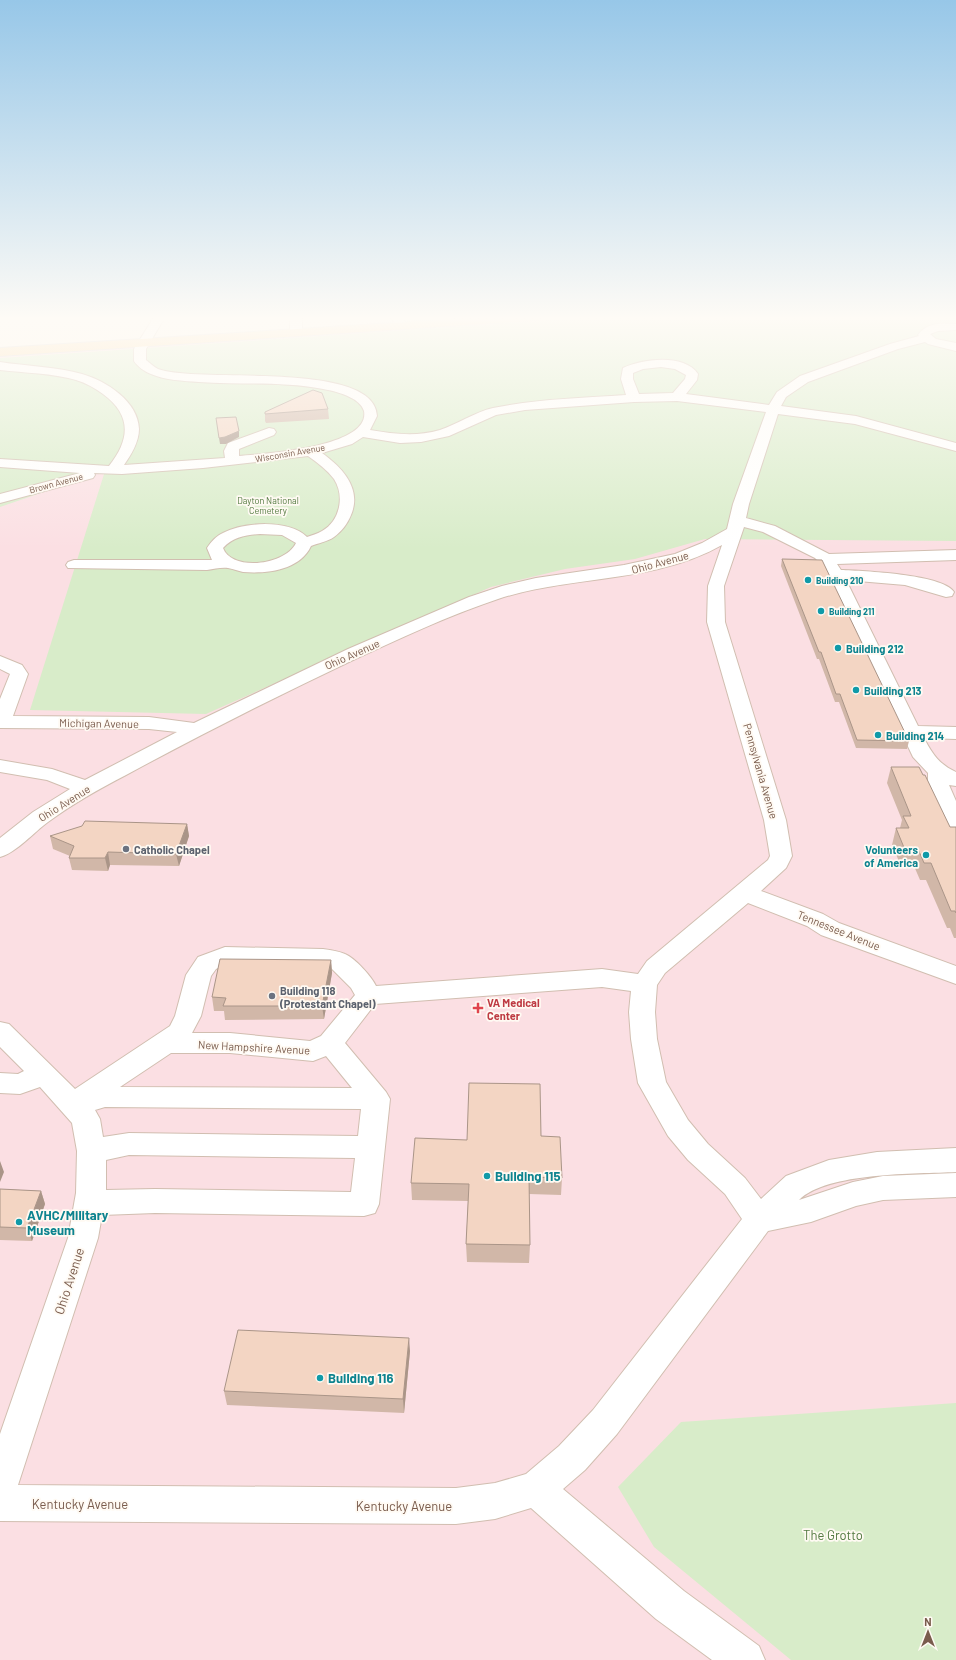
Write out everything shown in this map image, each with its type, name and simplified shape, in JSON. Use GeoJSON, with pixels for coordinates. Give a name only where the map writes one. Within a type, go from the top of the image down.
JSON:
{"type":"FeatureCollection","features":[{"type":"Feature","properties":{"kind":"street"},"geometry":{"type":"LineString","coordinates":[[112,394],[129,416],[132,428],[130,441],[121,460],[113,470]]}},
{"type":"Feature","properties":{"kind":"street"},"geometry":{"type":"LineString","coordinates":[[353,394],[361,399],[370,410],[370,419],[366,428],[361,433]]}},
{"type":"Feature","properties":{"kind":"street"},"geometry":{"type":"LineString","coordinates":[[677,398],[680,394]]}},
{"type":"Feature","properties":{"kind":"street","name":"Pennsylvania Avenue"},"geometry":{"type":"LineString","coordinates":[[644,984],[656,967],[745,892],[778,862],[781,856],[775,820],[716,622],[715,609],[716,586],[736,527],[741,504],[773,410],[783,394]]}},
{"type":"Feature","properties":{"kind":"street"},"geometry":{"type":"LineString","coordinates":[[361,433],[392,438],[421,438],[444,433],[484,415],[512,408],[545,404],[600,402],[634,398],[677,398],[856,420],[891,428],[956,447]]}},
{"type":"Feature","properties":{"kind":"street"},"geometry":{"type":"LineString","coordinates":[[232,461],[231,451],[233,446],[269,432]]}},
{"type":"Feature","properties":{"kind":"street","name":"Wisconsin Avenue"},"geometry":{"type":"LineString","coordinates":[[0,463],[113,470],[232,461],[310,451],[340,443],[361,433]]}},
{"type":"Feature","properties":{"kind":"street"},"geometry":{"type":"LineString","coordinates":[[304,543],[328,534],[335,528],[344,515],[348,502],[348,494],[344,482],[329,465],[310,451]]}},
{"type":"Feature","properties":{"kind":"street","name":"Brown Avenue"},"geometry":{"type":"LineString","coordinates":[[0,499],[26,491],[113,470]]}},
{"type":"Feature","properties":{"kind":"street"},"geometry":{"type":"LineString","coordinates":[[736,527],[769,529],[826,559],[923,757],[947,776],[939,788],[956,824]]}},
{"type":"Feature","properties":{"kind":"street","name":"Ohio Avenue"},"geometry":{"type":"LineString","coordinates":[[0,850],[38,819],[87,788],[318,669],[416,625],[494,594],[542,582],[626,571],[658,564],[701,551],[736,527]]}},
{"type":"Feature","properties":{"kind":"street"},"geometry":{"type":"LineString","coordinates":[[74,565],[207,565],[228,563],[253,567],[280,564],[299,555],[304,549],[304,543],[296,535],[280,530],[260,529],[239,532],[223,539],[215,548],[218,557],[228,563]]}},
{"type":"Feature","properties":{"kind":"street"},"geometry":{"type":"LineString","coordinates":[[826,559],[898,552],[956,555]]}},
{"type":"Feature","properties":{"kind":"street"},"geometry":{"type":"LineString","coordinates":[[898,552],[951,596]]}},
{"type":"Feature","properties":{"kind":"street"},"geometry":{"type":"LineString","coordinates":[[835,575],[884,576],[904,579],[929,584],[951,596]]}},
{"type":"Feature","properties":{"kind":"street"},"geometry":{"type":"LineString","coordinates":[[0,662],[15,669],[19,674],[0,722]]}},
{"type":"Feature","properties":{"kind":"street","name":"Michigan Avenue"},"geometry":{"type":"LineString","coordinates":[[0,722],[149,723],[197,730]]}},
{"type":"Feature","properties":{"kind":"street"},"geometry":{"type":"LineString","coordinates":[[912,732],[956,733]]}},
{"type":"Feature","properties":{"kind":"street"},"geometry":{"type":"LineString","coordinates":[[0,766],[52,775],[87,788]]}},
{"type":"Feature","properties":{"kind":"street","name":"Tennessee Avenue"},"geometry":{"type":"LineString","coordinates":[[745,892],[815,920],[830,929],[956,975]]}},
{"type":"Feature","properties":{"kind":"street"},"geometry":{"type":"LineString","coordinates":[[72,1105],[166,1043],[180,1032],[188,1016],[199,975],[207,963],[225,955],[324,957],[338,960],[362,983],[368,996],[602,978],[644,984],[642,1012],[645,1046],[652,1083],[678,1128],[698,1152],[735,1186],[759,1220]]}},
{"type":"Feature","properties":{"kind":"street","name":"New Hampshire Avenue"},"geometry":{"type":"LineString","coordinates":[[166,1043],[230,1043],[313,1051],[330,1043],[368,996]]}},
{"type":"Feature","properties":{"kind":"street","name":"Ohio Avenue"},"geometry":{"type":"LineString","coordinates":[[0,1031],[44,1074],[86,1119],[91,1151],[91,1193],[83,1238],[0,1486]]}},
{"type":"Feature","properties":{"kind":"street"},"geometry":{"type":"LineString","coordinates":[[89,1203],[155,1201],[364,1204],[376,1099],[330,1043]]}},
{"type":"Feature","properties":{"kind":"street"},"geometry":{"type":"LineString","coordinates":[[0,1083],[20,1084],[44,1074]]}},
{"type":"Feature","properties":{"kind":"street"},"geometry":{"type":"LineString","coordinates":[[72,1105],[105,1097],[376,1099]]}},
{"type":"Feature","properties":{"kind":"street"},"geometry":{"type":"LineString","coordinates":[[91,1151],[129,1144],[371,1147]]}},
{"type":"Feature","properties":{"kind":"street"},"geometry":{"type":"LineString","coordinates":[[745,1660],[670,1605],[536,1488],[572,1458],[605,1422],[759,1220],[796,1184],[829,1172],[877,1164],[956,1160]]}},
{"type":"Feature","properties":{"kind":"street"},"geometry":{"type":"LineString","coordinates":[[759,1220],[811,1210],[853,1194],[883,1188],[956,1185]]}},
{"type":"Feature","properties":{"kind":"street","name":"Kentucky Avenue"},"geometry":{"type":"LineString","coordinates":[[0,1503],[456,1506],[495,1501],[536,1488]]}},
{"type":"Feature","properties":{"kind":"shaded area","name":"VA Medical Center"},"geometry":{"type":"Polygon","coordinates":[[[0,394],[956,394],[956,1660],[0,1660],[0,394]]]}},
{"type":"Feature","properties":{"kind":"green space","name":"Dayton National Cemetery"},"geometry":{"type":"Polygon","coordinates":[[[0,394],[956,394],[956,541],[705,539],[635,559],[565,569],[491,587],[206,714],[30,710],[105,471],[0,507],[0,394]]]}},
{"type":"Feature","properties":{"kind":"green space","name":"The Grotto"},"geometry":{"type":"Polygon","coordinates":[[[956,1403],[956,1660],[791,1660],[654,1547],[618,1487],[681,1422],[956,1403]]]}},
{"type":"Feature","properties":{"kind":"building"},"geometry":{"type":"Polygon","coordinates":[[[303,394],[323,394],[328,409],[265,414],[265,412],[303,394]]]}},
{"type":"Feature","properties":{"kind":"building"},"geometry":{"type":"Polygon","coordinates":[[[236,417],[239,431],[219,438],[216,418],[236,417]]]}},
{"type":"Feature","properties":{"kind":"building"},"geometry":{"type":"Polygon","coordinates":[[[782,559],[822,560],[909,741],[857,740],[840,694],[836,694],[821,652],[819,652],[782,559]]]}},
{"type":"Feature","properties":{"kind":"building","name":"Volunteers of America"},"geometry":{"type":"Polygon","coordinates":[[[891,767],[919,767],[923,775],[925,775],[950,827],[956,827],[956,913],[955,911],[951,911],[931,863],[924,863],[918,849],[905,850],[896,828],[909,828],[903,816],[911,816],[891,767]]]}},
{"type":"Feature","properties":{"kind":"building"},"geometry":{"type":"Polygon","coordinates":[[[85,821],[187,824],[176,854],[108,852],[105,858],[69,858],[74,846],[50,836],[82,826],[85,821]]]}},
{"type":"Feature","properties":{"kind":"building","name":"Building 118 (Protestant Chapel)"},"geometry":{"type":"Polygon","coordinates":[[[220,959],[331,960],[322,1006],[223,1006],[226,998],[212,997],[220,959]]]}},
{"type":"Feature","properties":{"kind":"building","name":"Building 115"},"geometry":{"type":"Polygon","coordinates":[[[469,1083],[540,1084],[541,1136],[560,1137],[562,1178],[529,1177],[530,1245],[466,1244],[469,1184],[411,1183],[415,1138],[467,1140],[469,1083]]]}},
{"type":"Feature","properties":{"kind":"building"},"geometry":{"type":"Polygon","coordinates":[[[0,1189],[41,1191],[27,1228],[0,1227],[0,1189]]]}},
{"type":"Feature","properties":{"kind":"building","name":"Building 116"},"geometry":{"type":"Polygon","coordinates":[[[238,1330],[409,1338],[403,1399],[224,1391],[238,1330]]]}},
{"type":"Feature","properties":{"kind":"place","name":"Building 210"},"geometry":{"type":"Point","coordinates":[808,580]}},
{"type":"Feature","properties":{"kind":"place","name":"Building 211"},"geometry":{"type":"Point","coordinates":[821,611]}},
{"type":"Feature","properties":{"kind":"place","name":"Building 212"},"geometry":{"type":"Point","coordinates":[838,648]}},
{"type":"Feature","properties":{"kind":"place","name":"Building 213"},"geometry":{"type":"Point","coordinates":[856,690]}},
{"type":"Feature","properties":{"kind":"place","name":"Building 214"},"geometry":{"type":"Point","coordinates":[878,735]}},
{"type":"Feature","properties":{"kind":"place","name":"Catholic Chapel"},"geometry":{"type":"Point","coordinates":[126,849]}},
{"type":"Feature","properties":{"kind":"place","name":"Volunteers of America"},"geometry":{"type":"Point","coordinates":[926,855]}},
{"type":"Feature","properties":{"kind":"place","name":"Building 118 (Protestant Chapel)"},"geometry":{"type":"Point","coordinates":[272,996]}},
{"type":"Feature","properties":{"kind":"place","name":"VA Medical Center"},"geometry":{"type":"Point","coordinates":[478,1008]}},
{"type":"Feature","properties":{"kind":"place","name":"Building 115"},"geometry":{"type":"Point","coordinates":[487,1176]}},
{"type":"Feature","properties":{"kind":"place","name":"AVHC/Military Museum"},"geometry":{"type":"Point","coordinates":[19,1222]}},
{"type":"Feature","properties":{"kind":"place","name":"Building 116"},"geometry":{"type":"Point","coordinates":[320,1378]}}]}
